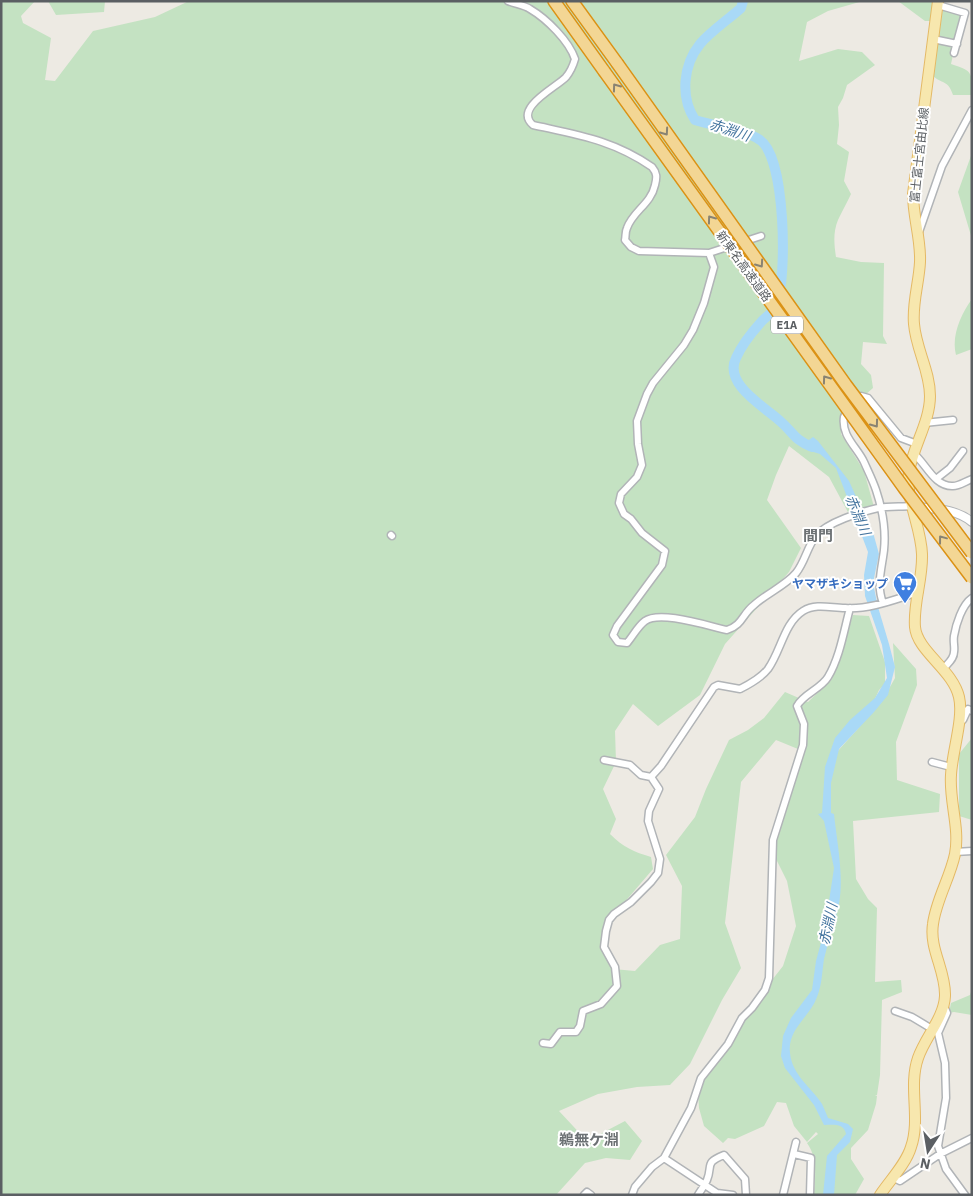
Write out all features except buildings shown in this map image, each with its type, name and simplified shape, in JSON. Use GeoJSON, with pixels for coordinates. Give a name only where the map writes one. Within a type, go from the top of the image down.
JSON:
{"type":"FeatureCollection","features":[{"type":"Feature","properties":{"kind":"highway","name":"新東名高速道路"},"geometry":{"type":"LineString","coordinates":[[554,1],[904,488],[972,578]]}},
{"type":"Feature","properties":{"kind":"highway","name":"新東名高速道路"},"geometry":{"type":"LineString","coordinates":[[572,1],[846,385],[972,553]]}},
{"type":"Feature","properties":{"kind":"main road","name":"富士富士宮由比線"},"geometry":{"type":"LineString","coordinates":[[883,1194],[911,1149],[914,1131],[914,1071],[918,1058],[943,1005],[944,985],[933,946],[932,932],[936,909],[955,852],[956,836],[950,785],[959,720],[960,698],[944,668],[916,634],[915,616],[922,552],[919,528],[909,488],[909,473],[929,407],[930,389],[915,334],[913,313],[920,260],[913,209],[914,177],[938,3]]}},
{"type":"Feature","properties":{"kind":"street"},"geometry":{"type":"LineString","coordinates":[[508,1],[529,8],[539,15],[567,43],[575,59],[572,69],[565,78],[535,101],[529,108],[527,117],[529,122],[533,126],[596,139],[616,146],[642,160],[656,171],[657,177],[654,194],[626,229],[625,240],[631,247],[639,250],[709,253],[761,236]]}},
{"type":"Feature","properties":{"kind":"street"},"geometry":{"type":"LineString","coordinates":[[938,3],[965,13],[954,54]]}},
{"type":"Feature","properties":{"kind":"street"},"geometry":{"type":"LineString","coordinates":[[933,39],[957,44]]}},
{"type":"Feature","properties":{"kind":"street"},"geometry":{"type":"LineString","coordinates":[[918,236],[942,166],[972,110]]}},
{"type":"Feature","properties":{"kind":"street"},"geometry":{"type":"LineString","coordinates":[[913,209],[926,211]]}},
{"type":"Feature","properties":{"kind":"street"},"geometry":{"type":"LineString","coordinates":[[709,253],[714,267],[704,303],[693,330],[647,394],[637,421],[638,444],[642,465],[637,477],[621,494],[619,503],[624,514],[631,519],[642,533],[665,551],[662,565],[617,626],[613,635],[618,642],[628,642],[645,621],[654,616],[666,616],[727,630],[735,627],[752,606],[788,581],[797,572],[803,563],[810,544],[818,533],[830,525],[865,512],[880,508],[912,506],[949,511],[959,514],[972,522]]}},
{"type":"Feature","properties":{"kind":"street"},"geometry":{"type":"LineString","coordinates":[[881,603],[880,566],[884,550],[884,529],[876,490],[863,460],[847,437],[844,418],[852,400],[861,396],[868,398],[901,438],[915,449],[936,479],[946,485],[954,486],[972,479]]}},
{"type":"Feature","properties":{"kind":"street"},"geometry":{"type":"LineString","coordinates":[[924,423],[953,420]]}},
{"type":"Feature","properties":{"kind":"street"},"geometry":{"type":"LineString","coordinates":[[936,479],[952,469],[963,451]]}},
{"type":"Feature","properties":{"kind":"street"},"geometry":{"type":"LineString","coordinates":[[651,777],[661,766],[674,743],[714,687],[718,685],[740,689],[758,678],[768,669],[790,626],[803,611],[822,606],[850,608],[866,606],[919,592]]}},
{"type":"Feature","properties":{"kind":"street"},"geometry":{"type":"LineString","coordinates":[[944,668],[952,660],[957,624],[970,601]]}},
{"type":"Feature","properties":{"kind":"street"},"geometry":{"type":"LineString","coordinates":[[632,1195],[635,1188],[652,1167],[664,1158],[691,1108],[701,1078],[728,1044],[742,1018],[765,990],[768,978],[774,840],[803,745],[804,724],[797,706],[799,702],[815,691],[828,678],[850,608]]}},
{"type":"Feature","properties":{"kind":"street"},"geometry":{"type":"LineString","coordinates":[[959,720],[963,720],[968,709],[972,711]]}},
{"type":"Feature","properties":{"kind":"street"},"geometry":{"type":"LineString","coordinates":[[543,1043],[551,1044],[560,1032],[576,1032],[580,1026],[583,1011],[600,1004],[617,986],[616,968],[604,947],[609,920],[631,902],[658,873],[660,860],[648,820],[649,811],[659,789],[651,777],[641,775],[630,765],[604,760]]}},
{"type":"Feature","properties":{"kind":"street"},"geometry":{"type":"LineString","coordinates":[[932,762],[951,767]]}},
{"type":"Feature","properties":{"kind":"street"},"geometry":{"type":"LineString","coordinates":[[955,852],[972,851]]}},
{"type":"Feature","properties":{"kind":"street"},"geometry":{"type":"LineString","coordinates":[[943,1005],[947,1013],[938,1033],[945,1063],[946,1098],[938,1146],[946,1169],[965,1195]]}},
{"type":"Feature","properties":{"kind":"street"},"geometry":{"type":"LineString","coordinates":[[895,1011],[912,1016],[932,1029]]}},
{"type":"Feature","properties":{"kind":"street"},"geometry":{"type":"LineString","coordinates":[[892,1177],[900,1181],[940,1154],[972,1138]]}},
{"type":"Feature","properties":{"kind":"street"},"geometry":{"type":"LineString","coordinates":[[783,1195],[796,1142]]}},
{"type":"Feature","properties":{"kind":"street"},"geometry":{"type":"LineString","coordinates":[[794,1154],[811,1158],[810,1195]]}},
{"type":"Feature","properties":{"kind":"street"},"geometry":{"type":"LineString","coordinates":[[698,1195],[707,1180],[710,1163],[724,1155],[745,1179],[747,1195]]}},
{"type":"Feature","properties":{"kind":"street"},"geometry":{"type":"LineString","coordinates":[[664,1158],[717,1192],[733,1195]]}},
{"type":"Feature","properties":{"kind":"street"},"geometry":{"type":"LineString","coordinates":[[584,1195],[587,1192],[591,1195]]}},
{"type":"Feature","properties":{"kind":"green space"},"geometry":{"type":"Polygon","coordinates":[[[1,1],[35,1],[21,16],[23,23],[51,38],[45,80],[55,81],[93,31],[155,17],[189,1],[863,1],[828,11],[807,22],[799,61],[838,49],[862,52],[875,65],[847,85],[838,107],[837,144],[849,152],[844,181],[851,194],[838,220],[834,238],[836,257],[861,262],[884,263],[883,336],[887,344],[863,342],[861,364],[871,375],[873,388],[842,415],[841,434],[864,471],[874,507],[849,514],[829,477],[789,446],[767,500],[801,548],[789,572],[725,644],[700,695],[658,726],[633,704],[615,731],[616,762],[603,789],[616,819],[610,834],[629,849],[651,857],[653,869],[605,925],[601,944],[613,969],[635,971],[660,945],[680,939],[682,886],[666,855],[695,817],[729,740],[748,730],[764,718],[785,692],[808,702],[832,679],[853,615],[869,616],[885,662],[885,684],[836,753],[881,703],[895,678],[893,643],[916,669],[917,685],[896,742],[897,780],[940,794],[939,812],[853,821],[856,879],[868,899],[877,908],[875,982],[901,980],[902,992],[882,1000],[880,1075],[877,1095],[875,1096],[877,1096],[876,1104],[868,1130],[851,1148],[851,1159],[864,1179],[855,1195],[814,1195],[814,1161],[811,1149],[807,1143],[818,1134],[816,1132],[807,1142],[794,1126],[786,1103],[777,1102],[764,1126],[735,1139],[728,1138],[723,1143],[704,1126],[699,1108],[698,1093],[703,1075],[712,1070],[742,1018],[783,966],[796,926],[787,881],[776,859],[776,840],[795,780],[798,749],[776,740],[741,782],[725,923],[741,968],[722,1000],[690,1064],[670,1085],[637,1087],[598,1094],[559,1111],[587,1141],[625,1121],[642,1141],[630,1160],[606,1158],[585,1163],[556,1195],[1,1195],[1,1]]]}},
{"type":"Feature","properties":{"kind":"green space"},"geometry":{"type":"Polygon","coordinates":[[[48,1],[105,1],[104,12],[56,15],[48,1]]]}},
{"type":"Feature","properties":{"kind":"green space"},"geometry":{"type":"Polygon","coordinates":[[[898,1],[933,1],[931,21],[925,21],[898,1]]]}},
{"type":"Feature","properties":{"kind":"green space"},"geometry":{"type":"Polygon","coordinates":[[[943,8],[962,14],[951,64],[964,69],[970,74],[972,95],[953,95],[947,84],[932,75],[943,8]]]}},
{"type":"Feature","properties":{"kind":"green space"},"geometry":{"type":"Polygon","coordinates":[[[972,153],[972,239],[958,192],[972,153]]]}},
{"type":"Feature","properties":{"kind":"green space"},"geometry":{"type":"Polygon","coordinates":[[[972,299],[972,349],[956,355],[955,340],[958,326],[964,311],[972,299]]]}},
{"type":"Feature","properties":{"kind":"green space"},"geometry":{"type":"Polygon","coordinates":[[[972,738],[972,820],[959,816],[959,754],[972,738]]]}},
{"type":"Feature","properties":{"kind":"green space"},"geometry":{"type":"Polygon","coordinates":[[[972,989],[972,1015],[949,1013],[951,1003],[970,995],[972,989]]]}},
{"type":"Feature","properties":{"kind":"water"},"geometry":{"type":"Polygon","coordinates":[[[813,437],[849,481],[874,536],[879,554],[873,583],[895,667],[888,695],[839,749],[831,783],[831,813],[834,814],[840,859],[841,882],[839,904],[824,959],[819,992],[814,1004],[795,1030],[790,1045],[791,1061],[794,1068],[818,1098],[828,1118],[848,1124],[853,1129],[850,1142],[837,1155],[834,1195],[823,1195],[827,1156],[846,1134],[845,1130],[841,1126],[824,1125],[814,1105],[785,1068],[781,1056],[783,1036],[791,1018],[812,990],[816,961],[825,928],[834,868],[824,821],[818,814],[822,813],[825,767],[835,738],[850,720],[875,698],[887,678],[882,645],[865,596],[864,575],[868,552],[836,468],[820,454],[807,450],[798,442],[806,442],[813,437]]]}},
{"type":"Feature","properties":{"kind":"waterway","name":"赤淵川"},"geometry":{"type":"LineString","coordinates":[[743,1],[741,8],[709,34],[694,52],[687,71],[687,101],[695,120],[744,132],[760,140],[769,151],[775,169],[782,218],[783,245],[780,290],[776,307],[762,321],[738,353],[734,368],[735,377],[740,386],[756,402],[780,421],[797,438],[812,447]]}},
{"type":"Feature","properties":{"kind":"place","name":"ヤマザキショップ"},"geometry":{"type":"Point","coordinates":[905,604]}},
{"type":"Feature","properties":{"kind":"district","name":"間門"},"geometry":{"type":"Point","coordinates":[818,535]}},
{"type":"Feature","properties":{"kind":"district","name":"鵜無ケ淵"},"geometry":{"type":"Point","coordinates":[589,1139]}}]}
